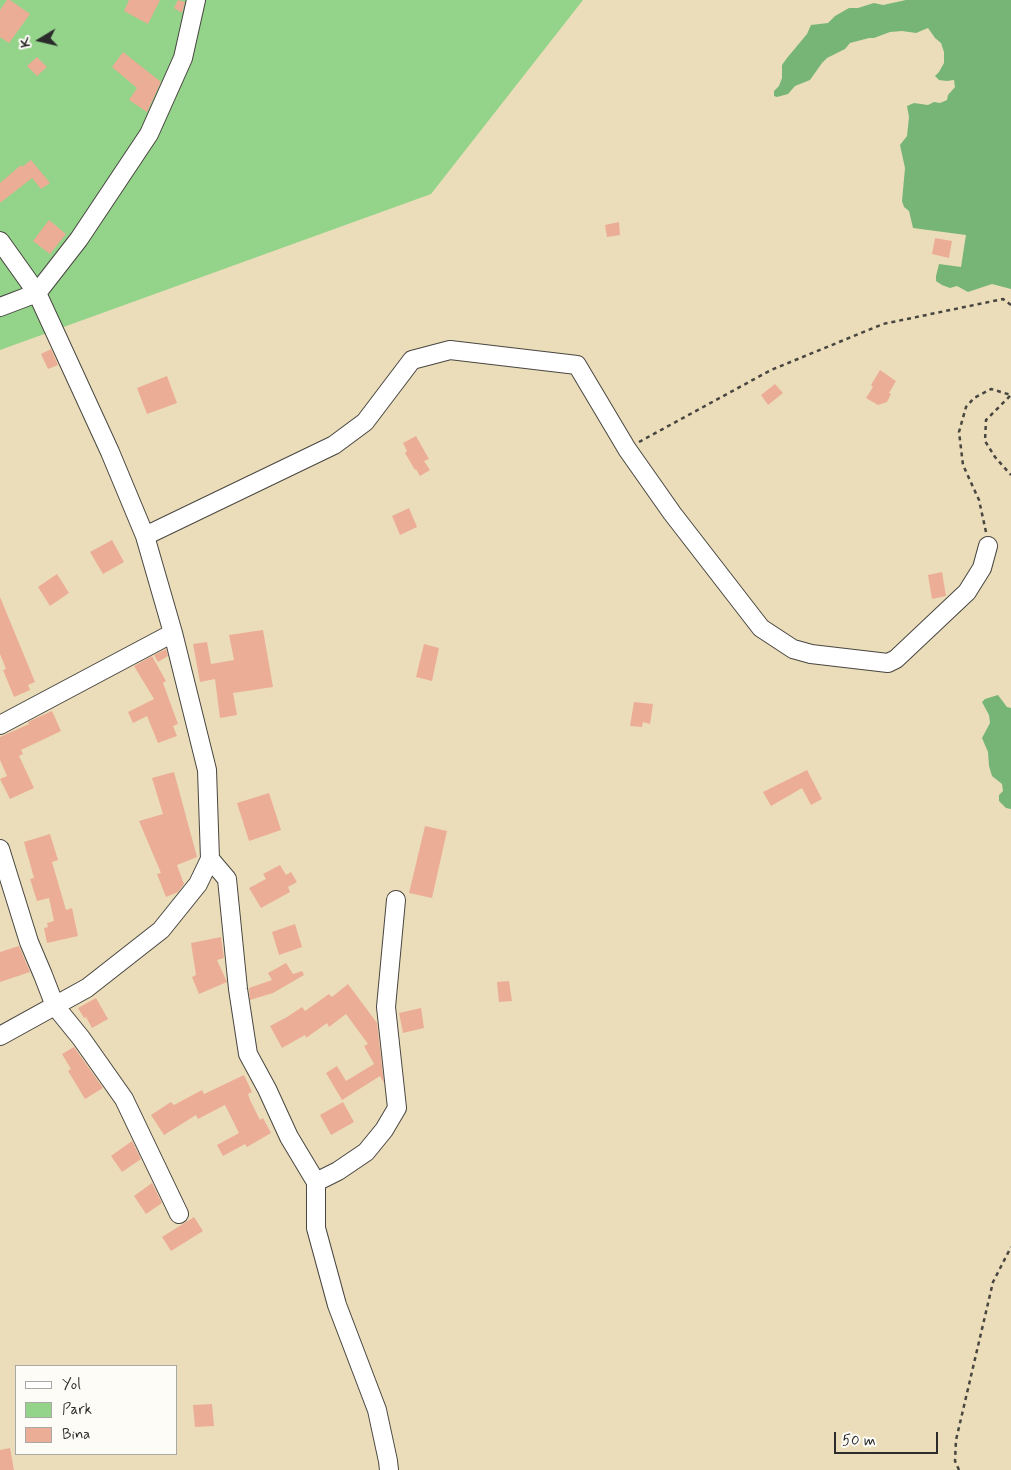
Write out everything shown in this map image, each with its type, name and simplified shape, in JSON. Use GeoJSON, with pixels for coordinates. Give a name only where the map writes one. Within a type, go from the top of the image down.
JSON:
{"type":"FeatureCollection","features":[{"type":"Feature","properties":{"kind":"street"},"geometry":{"type":"LineString","coordinates":[[0,308],[37,293],[79,239],[150,134],[183,58],[196,0]]}},
{"type":"Feature","properties":{"kind":"street"},"geometry":{"type":"LineString","coordinates":[[0,241],[37,293],[110,452],[145,536],[173,633],[207,770],[210,859],[198,884],[161,930],[87,988],[0,1036]]}},
{"type":"Feature","properties":{"kind":"street"},"geometry":{"type":"LineString","coordinates":[[145,536],[334,445],[365,422],[412,360],[450,350],[577,365],[627,449],[672,513],[761,628],[793,649],[811,654],[888,663],[896,659],[967,592],[982,568],[988,546]]}},
{"type":"Feature","properties":{"kind":"street"},"geometry":{"type":"LineString","coordinates":[[0,725],[173,633]]}},
{"type":"Feature","properties":{"kind":"street"},"geometry":{"type":"LineString","coordinates":[[0,849],[29,942],[44,974],[55,1006],[81,1038],[124,1099],[179,1214]]}},
{"type":"Feature","properties":{"kind":"street"},"geometry":{"type":"LineString","coordinates":[[210,859],[227,879],[238,989],[248,1054],[289,1136],[316,1182],[316,1228],[336,1305],[377,1410],[389,1470]]}},
{"type":"Feature","properties":{"kind":"street"},"geometry":{"type":"LineString","coordinates":[[316,1182],[338,1171],[366,1152],[384,1130],[397,1108],[386,1007],[396,900]]}},
{"type":"Feature","properties":{"kind":"path"},"geometry":{"type":"LineString","coordinates":[[627,449],[772,370],[882,324],[1003,299],[1011,305]]}},
{"type":"Feature","properties":{"kind":"path"},"geometry":{"type":"LineString","coordinates":[[988,546],[986,529],[978,500],[963,465],[959,432],[966,408],[974,398],[991,389],[1011,395],[986,420],[985,442],[1011,475]]}},
{"type":"Feature","properties":{"kind":"path"},"geometry":{"type":"LineString","coordinates":[[959,1470],[955,1460],[956,1440],[992,1282],[1011,1247]]}},
{"type":"Feature","properties":{"kind":"green space"},"geometry":{"type":"Polygon","coordinates":[[[0,0],[583,0],[431,194],[0,350],[0,0]]]}},
{"type":"Feature","properties":{"kind":"green space"},"geometry":{"type":"Polygon","coordinates":[[[906,0],[1011,0],[1011,289],[992,284],[968,292],[957,286],[950,288],[936,281],[939,264],[961,267],[966,235],[913,228],[909,211],[904,207],[902,201],[905,168],[900,145],[907,136],[909,117],[907,106],[914,103],[928,105],[934,102],[940,103],[947,100],[948,95],[955,87],[954,80],[939,80],[935,76],[944,63],[944,52],[941,43],[928,28],[916,33],[890,32],[874,38],[850,43],[845,49],[827,58],[810,80],[795,86],[788,94],[774,96],[774,91],[779,86],[782,78],[782,65],[807,34],[811,25],[828,23],[835,16],[849,8],[858,8],[874,3],[883,5],[906,0]]]}},
{"type":"Feature","properties":{"kind":"green space"},"geometry":{"type":"Polygon","coordinates":[[[998,695],[1007,707],[1011,708],[1011,809],[1006,808],[999,801],[999,795],[1003,791],[1002,784],[992,776],[988,752],[982,738],[990,723],[989,715],[982,702],[985,699],[998,695]]]}},
{"type":"Feature","properties":{"kind":"building"},"geometry":{"type":"Polygon","coordinates":[[[7,0],[10,0],[30,14],[9,43],[0,37],[0,10],[7,0]]]}},
{"type":"Feature","properties":{"kind":"building"},"geometry":{"type":"Polygon","coordinates":[[[129,0],[160,0],[148,24],[124,11],[129,0]]]}},
{"type":"Feature","properties":{"kind":"building"},"geometry":{"type":"Polygon","coordinates":[[[178,0],[185,2],[182,13],[174,8],[178,0]]]}},
{"type":"Feature","properties":{"kind":"building"},"geometry":{"type":"Polygon","coordinates":[[[123,52],[161,82],[147,112],[129,100],[137,88],[112,67],[123,52]]]}},
{"type":"Feature","properties":{"kind":"building"},"geometry":{"type":"Polygon","coordinates":[[[37,57],[47,67],[37,76],[27,66],[37,57]]]}},
{"type":"Feature","properties":{"kind":"building"},"geometry":{"type":"Polygon","coordinates":[[[31,160],[50,183],[41,189],[32,178],[0,203],[0,183],[21,165],[22,167],[31,160]]]}},
{"type":"Feature","properties":{"kind":"building"},"geometry":{"type":"Polygon","coordinates":[[[49,220],[66,234],[50,254],[33,241],[49,220]]]}},
{"type":"Feature","properties":{"kind":"building"},"geometry":{"type":"Polygon","coordinates":[[[619,222],[620,235],[607,237],[605,225],[619,222]]]}},
{"type":"Feature","properties":{"kind":"building"},"geometry":{"type":"Polygon","coordinates":[[[935,238],[952,241],[949,258],[932,254],[935,238]]]}},
{"type":"Feature","properties":{"kind":"building"},"geometry":{"type":"Polygon","coordinates":[[[51,349],[58,365],[48,369],[41,354],[51,349]]]}},
{"type":"Feature","properties":{"kind":"building"},"geometry":{"type":"Polygon","coordinates":[[[880,370],[896,381],[889,393],[891,394],[887,402],[878,405],[866,398],[880,370]]]}},
{"type":"Feature","properties":{"kind":"building"},"geometry":{"type":"Polygon","coordinates":[[[167,376],[177,403],[147,414],[137,388],[167,376]]]}},
{"type":"Feature","properties":{"kind":"building"},"geometry":{"type":"Polygon","coordinates":[[[775,384],[783,393],[768,405],[761,395],[775,384]]]}},
{"type":"Feature","properties":{"kind":"building"},"geometry":{"type":"Polygon","coordinates":[[[416,436],[429,459],[424,461],[430,470],[420,476],[405,453],[407,451],[403,443],[416,436]]]}},
{"type":"Feature","properties":{"kind":"building"},"geometry":{"type":"Polygon","coordinates":[[[409,508],[417,527],[400,535],[392,516],[409,508]]]}},
{"type":"Feature","properties":{"kind":"building"},"geometry":{"type":"Polygon","coordinates":[[[112,540],[124,562],[103,574],[90,552],[112,540]]]}},
{"type":"Feature","properties":{"kind":"building"},"geometry":{"type":"Polygon","coordinates":[[[942,572],[946,596],[932,599],[928,575],[942,572]]]}},
{"type":"Feature","properties":{"kind":"building"},"geometry":{"type":"Polygon","coordinates":[[[57,574],[69,593],[50,606],[38,587],[57,574]]]}},
{"type":"Feature","properties":{"kind":"building"},"geometry":{"type":"Polygon","coordinates":[[[0,597],[35,682],[28,685],[30,690],[14,697],[3,670],[6,669],[0,654],[0,597]]]}},
{"type":"Feature","properties":{"kind":"building"},"geometry":{"type":"Polygon","coordinates":[[[263,630],[273,687],[233,693],[237,715],[220,718],[215,679],[200,682],[193,644],[207,642],[211,664],[234,660],[229,635],[263,630]]]}},
{"type":"Feature","properties":{"kind":"building"},"geometry":{"type":"Polygon","coordinates":[[[424,644],[439,648],[432,681],[416,677],[424,644]]]}},
{"type":"Feature","properties":{"kind":"building"},"geometry":{"type":"Polygon","coordinates":[[[166,649],[168,656],[158,662],[154,655],[166,649]]]}},
{"type":"Feature","properties":{"kind":"building"},"geometry":{"type":"Polygon","coordinates":[[[152,656],[166,681],[163,683],[178,724],[173,726],[177,736],[158,743],[147,716],[133,723],[128,712],[154,699],[134,666],[152,656]]]}},
{"type":"Feature","properties":{"kind":"building"},"geometry":{"type":"Polygon","coordinates":[[[634,702],[653,704],[650,724],[643,722],[642,727],[630,726],[634,702]]]}},
{"type":"Feature","properties":{"kind":"building"},"geometry":{"type":"Polygon","coordinates":[[[52,711],[61,731],[21,750],[23,754],[19,756],[34,788],[10,799],[0,779],[7,776],[0,760],[0,737],[52,711]]]}},
{"type":"Feature","properties":{"kind":"building"},"geometry":{"type":"Polygon","coordinates":[[[807,770],[822,799],[811,805],[802,788],[771,806],[763,792],[807,770]]]}},
{"type":"Feature","properties":{"kind":"building"},"geometry":{"type":"Polygon","coordinates":[[[174,772],[197,857],[177,865],[184,884],[178,892],[166,897],[157,874],[161,873],[139,821],[163,814],[152,778],[174,772]]]}},
{"type":"Feature","properties":{"kind":"building"},"geometry":{"type":"Polygon","coordinates":[[[269,793],[281,830],[249,841],[237,803],[269,793]]]}},
{"type":"Feature","properties":{"kind":"building"},"geometry":{"type":"Polygon","coordinates":[[[425,826],[447,831],[432,898],[409,893],[425,826]]]}},
{"type":"Feature","properties":{"kind":"building"},"geometry":{"type":"Polygon","coordinates":[[[50,834],[58,860],[52,862],[66,910],[72,908],[78,936],[47,943],[44,928],[48,927],[47,923],[54,921],[49,898],[37,901],[30,879],[34,878],[24,842],[50,834]]]}},
{"type":"Feature","properties":{"kind":"building"},"geometry":{"type":"Polygon","coordinates":[[[280,865],[286,875],[291,872],[297,882],[288,887],[290,892],[261,908],[249,888],[266,879],[263,874],[280,865]]]}},
{"type":"Feature","properties":{"kind":"building"},"geometry":{"type":"Polygon","coordinates":[[[295,924],[302,947],[279,955],[272,932],[295,924]]]}},
{"type":"Feature","properties":{"kind":"building"},"geometry":{"type":"Polygon","coordinates":[[[221,937],[224,958],[217,960],[227,982],[199,994],[192,977],[196,975],[191,943],[221,937]]]}},
{"type":"Feature","properties":{"kind":"building"},"geometry":{"type":"Polygon","coordinates":[[[19,946],[30,972],[0,982],[0,952],[19,946]]]}},
{"type":"Feature","properties":{"kind":"building"},"geometry":{"type":"Polygon","coordinates":[[[286,963],[293,974],[302,971],[304,975],[273,993],[250,1000],[249,988],[272,980],[268,973],[286,963]]]}},
{"type":"Feature","properties":{"kind":"building"},"geometry":{"type":"Polygon","coordinates":[[[509,981],[512,1001],[499,1002],[497,982],[509,981]]]}},
{"type":"Feature","properties":{"kind":"building"},"geometry":{"type":"Polygon","coordinates":[[[348,984],[377,1023],[384,1083],[380,1076],[342,1100],[326,1073],[337,1066],[346,1081],[374,1064],[364,1046],[368,1044],[346,1014],[329,1027],[327,1023],[306,1038],[305,1035],[282,1048],[270,1026],[302,1007],[305,1011],[329,994],[332,997],[348,984]]]}},
{"type":"Feature","properties":{"kind":"building"},"geometry":{"type":"Polygon","coordinates":[[[96,998],[108,1019],[92,1028],[78,1008],[96,998]]]}},
{"type":"Feature","properties":{"kind":"building"},"geometry":{"type":"Polygon","coordinates":[[[421,1008],[424,1028],[403,1033],[399,1013],[421,1008]]]}},
{"type":"Feature","properties":{"kind":"building"},"geometry":{"type":"Polygon","coordinates":[[[74,1047],[103,1088],[85,1099],[68,1071],[71,1069],[62,1054],[74,1047]]]}},
{"type":"Feature","properties":{"kind":"building"},"geometry":{"type":"Polygon","coordinates":[[[244,1075],[252,1092],[248,1094],[250,1100],[260,1120],[263,1118],[271,1133],[247,1147],[245,1144],[223,1156],[217,1145],[239,1133],[225,1105],[198,1119],[196,1115],[164,1135],[151,1115],[171,1102],[174,1105],[202,1090],[204,1094],[244,1075]]]}},
{"type":"Feature","properties":{"kind":"building"},"geometry":{"type":"Polygon","coordinates":[[[343,1102],[354,1122],[331,1135],[320,1115],[343,1102]]]}},
{"type":"Feature","properties":{"kind":"building"},"geometry":{"type":"Polygon","coordinates":[[[132,1141],[141,1159],[122,1172],[111,1156],[132,1141]]]}},
{"type":"Feature","properties":{"kind":"building"},"geometry":{"type":"Polygon","coordinates":[[[152,1183],[162,1203],[146,1214],[134,1196],[152,1183]]]}},
{"type":"Feature","properties":{"kind":"building"},"geometry":{"type":"Polygon","coordinates":[[[194,1217],[203,1231],[171,1251],[162,1237],[194,1217]]]}},
{"type":"Feature","properties":{"kind":"building"},"geometry":{"type":"Polygon","coordinates":[[[212,1404],[214,1426],[195,1427],[193,1405],[212,1404]]]}},
{"type":"Feature","properties":{"kind":"building"},"geometry":{"type":"Polygon","coordinates":[[[10,1448],[14,1470],[0,1470],[0,1450],[10,1448]]]}}]}
